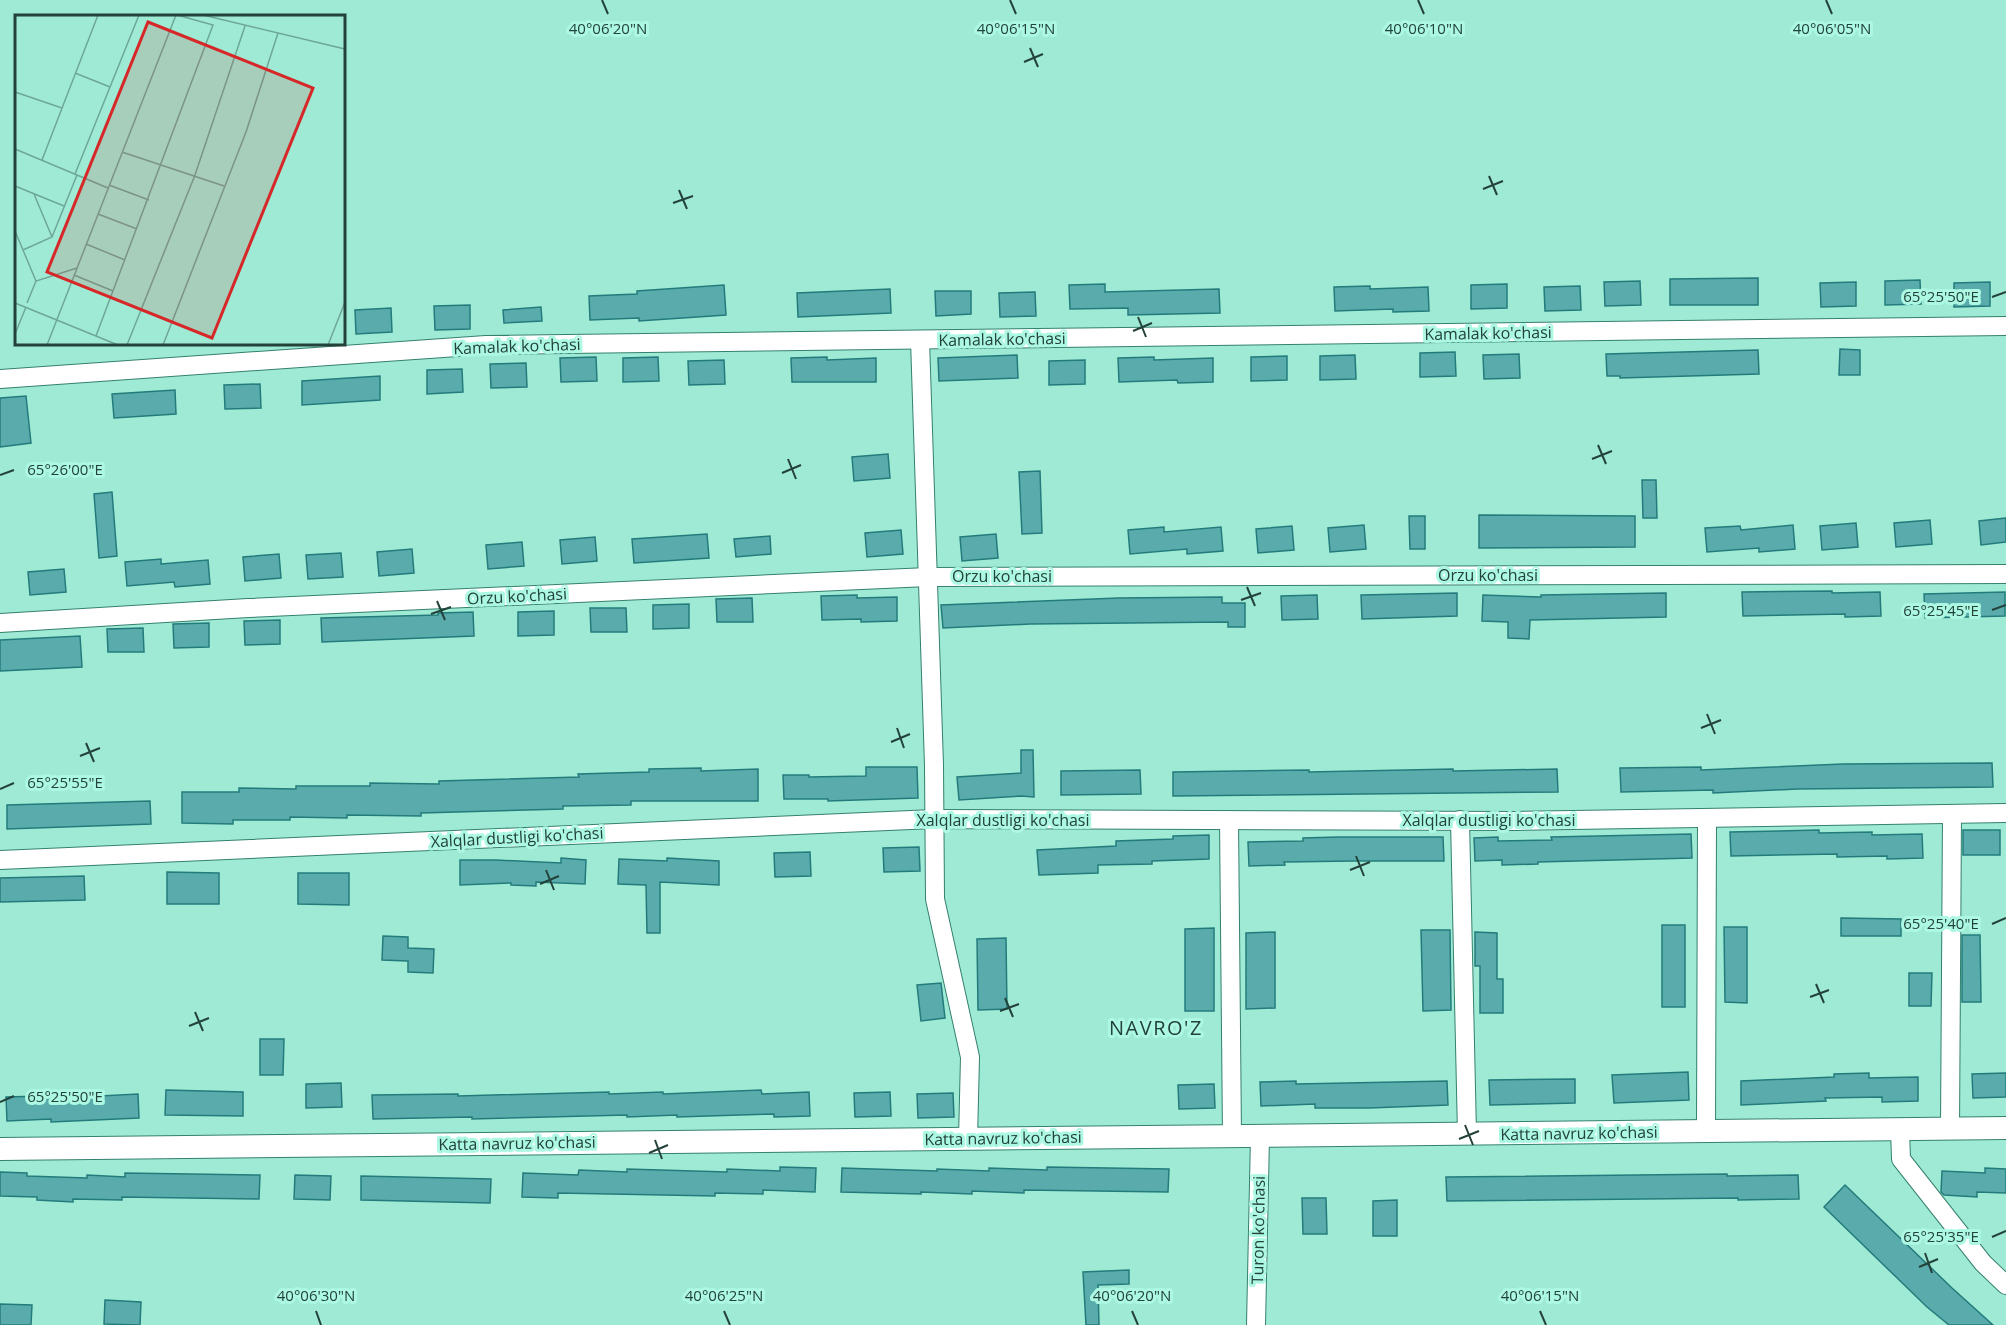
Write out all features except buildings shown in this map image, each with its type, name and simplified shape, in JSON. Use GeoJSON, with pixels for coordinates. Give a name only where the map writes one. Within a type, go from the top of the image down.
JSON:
{"type":"FeatureCollection","features":[{"type":"Feature","properties":{"kind":"street","name":"Kamalak ko'chasi"},"geometry":{"type":"LineString","coordinates":[[0,379],[486,345],[2006,326]]}},
{"type":"Feature","properties":{"kind":"street"},"geometry":{"type":"LineString","coordinates":[[920,340],[935,899],[970,1057],[968,1139]]}},
{"type":"Feature","properties":{"kind":"street","name":"Orzu ko'chasi"},"geometry":{"type":"LineString","coordinates":[[0,623],[248,608],[928,577],[2006,574]]}},
{"type":"Feature","properties":{"kind":"street","name":"Xalqlar dustligi ko'chasi"},"geometry":{"type":"LineString","coordinates":[[0,860],[934,819],[1460,820],[2006,813]]}},
{"type":"Feature","properties":{"kind":"street"},"geometry":{"type":"LineString","coordinates":[[1950,1129],[1952,814]]}},
{"type":"Feature","properties":{"kind":"street"},"geometry":{"type":"LineString","coordinates":[[1706,1131],[1707,818]]}},
{"type":"Feature","properties":{"kind":"street"},"geometry":{"type":"LineString","coordinates":[[1229,820],[1232,1136]]}},
{"type":"Feature","properties":{"kind":"street"},"geometry":{"type":"LineString","coordinates":[[1460,820],[1467,1134]]}},
{"type":"Feature","properties":{"kind":"street","name":"Katta navruz ko'chasi"},"geometry":{"type":"LineString","coordinates":[[0,1149],[2006,1128]]}},
{"type":"Feature","properties":{"kind":"street"},"geometry":{"type":"LineString","coordinates":[[1900,1130],[1901,1159],[1983,1263],[2006,1285]]}},
{"type":"Feature","properties":{"kind":"street","name":"Turon ko'chasi"},"geometry":{"type":"LineString","coordinates":[[1256,1325],[1260,1136]]}},
{"type":"Feature","properties":{"kind":"district","name":"NAVRO'Z"},"geometry":{"type":"Point","coordinates":[1156,1027]}}]}
